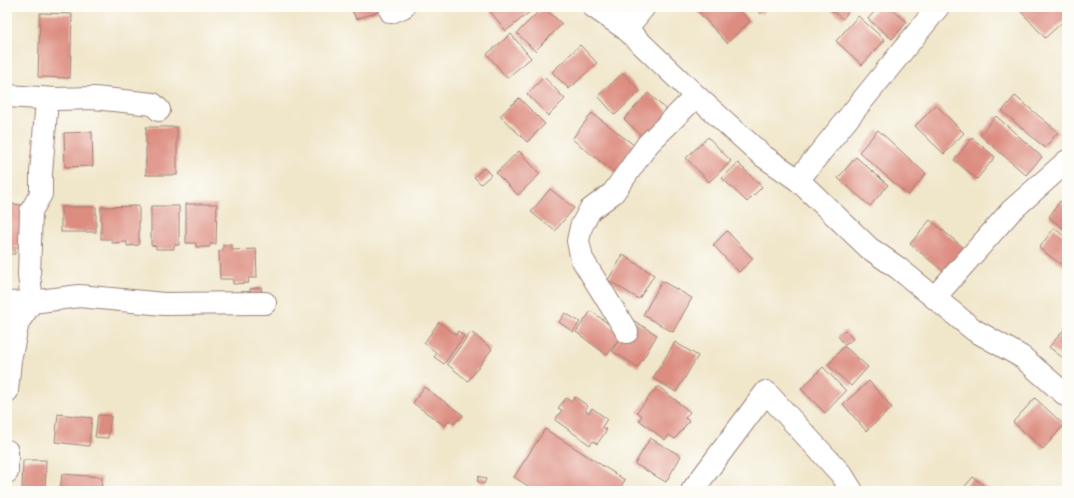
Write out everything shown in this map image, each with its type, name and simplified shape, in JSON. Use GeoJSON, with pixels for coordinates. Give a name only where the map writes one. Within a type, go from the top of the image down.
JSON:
{"type":"FeatureCollection","features":[{"type":"Feature","properties":{"kind":"street"},"geometry":{"type":"LineString","coordinates":[[594,7],[626,29],[696,96],[763,156],[798,180],[869,248],[935,297],[974,330],[1022,357],[1067,396]]}},
{"type":"Feature","properties":{"kind":"street"},"geometry":{"type":"LineString","coordinates":[[626,29],[644,7]]}},
{"type":"Feature","properties":{"kind":"street"},"geometry":{"type":"LineString","coordinates":[[798,180],[938,7]]}},
{"type":"Feature","properties":{"kind":"street"},"geometry":{"type":"LineString","coordinates":[[7,96],[56,99],[102,98],[152,104],[159,110]]}},
{"type":"Feature","properties":{"kind":"street"},"geometry":{"type":"LineString","coordinates":[[627,332],[582,259],[578,241],[581,227],[590,210],[613,194],[648,144],[696,96]]}},
{"type":"Feature","properties":{"kind":"street"},"geometry":{"type":"LineString","coordinates":[[7,391],[10,360],[18,322],[32,302],[28,275],[30,211],[41,194],[46,112]]}},
{"type":"Feature","properties":{"kind":"street"},"geometry":{"type":"LineString","coordinates":[[935,297],[1011,211],[1067,161]]}},
{"type":"Feature","properties":{"kind":"street"},"geometry":{"type":"LineString","coordinates":[[7,303],[32,302],[79,296],[164,304],[265,303]]}},
{"type":"Feature","properties":{"kind":"street"},"geometry":{"type":"LineString","coordinates":[[692,491],[766,392],[842,475],[852,491]]}},
{"type":"Feature","properties":{"kind":"street"},"geometry":{"type":"LineString","coordinates":[[7,451],[7,472]]}},
{"type":"Feature","properties":{"kind":"building"},"geometry":{"type":"Polygon","coordinates":[[[351,7],[383,7],[384,10],[356,19],[351,7]]]}},
{"type":"Feature","properties":{"kind":"building"},"geometry":{"type":"Polygon","coordinates":[[[493,7],[536,7],[506,31],[489,10],[493,7]]]}},
{"type":"Feature","properties":{"kind":"building"},"geometry":{"type":"Polygon","coordinates":[[[543,7],[562,24],[535,51],[517,33],[543,7]]]}},
{"type":"Feature","properties":{"kind":"building"},"geometry":{"type":"Polygon","coordinates":[[[694,7],[737,7],[750,21],[727,43],[694,7]]]}},
{"type":"Feature","properties":{"kind":"building"},"geometry":{"type":"Polygon","coordinates":[[[753,7],[767,7],[761,14],[753,7]]]}},
{"type":"Feature","properties":{"kind":"building"},"geometry":{"type":"Polygon","coordinates":[[[827,7],[847,7],[850,9],[843,19],[827,7]]]}},
{"type":"Feature","properties":{"kind":"building"},"geometry":{"type":"Polygon","coordinates":[[[878,7],[889,7],[907,22],[892,39],[868,19],[878,7]]]}},
{"type":"Feature","properties":{"kind":"building"},"geometry":{"type":"Polygon","coordinates":[[[1017,7],[1061,7],[1067,13],[1067,18],[1045,38],[1017,7]]]}},
{"type":"Feature","properties":{"kind":"building"},"geometry":{"type":"Polygon","coordinates":[[[40,13],[72,14],[70,78],[38,77],[40,13]]]}},
{"type":"Feature","properties":{"kind":"building"},"geometry":{"type":"Polygon","coordinates":[[[858,16],[885,40],[862,65],[836,41],[858,16]]]}},
{"type":"Feature","properties":{"kind":"building"},"geometry":{"type":"Polygon","coordinates":[[[511,34],[531,58],[507,78],[487,54],[511,34]]]}},
{"type":"Feature","properties":{"kind":"building"},"geometry":{"type":"Polygon","coordinates":[[[580,45],[597,63],[569,89],[552,72],[580,45]]]}},
{"type":"Feature","properties":{"kind":"building"},"geometry":{"type":"Polygon","coordinates":[[[623,73],[640,91],[615,115],[598,96],[623,73]]]}},
{"type":"Feature","properties":{"kind":"building"},"geometry":{"type":"Polygon","coordinates":[[[544,77],[565,99],[548,116],[527,94],[544,77]]]}},
{"type":"Feature","properties":{"kind":"building"},"geometry":{"type":"Polygon","coordinates":[[[648,93],[671,114],[647,141],[624,119],[648,93]]]}},
{"type":"Feature","properties":{"kind":"building"},"geometry":{"type":"Polygon","coordinates":[[[1015,96],[1058,132],[1045,148],[1002,111],[1015,96]]]}},
{"type":"Feature","properties":{"kind":"building"},"geometry":{"type":"Polygon","coordinates":[[[519,98],[545,124],[527,142],[500,116],[519,98]]]}},
{"type":"Feature","properties":{"kind":"building"},"geometry":{"type":"Polygon","coordinates":[[[936,105],[964,133],[944,154],[915,126],[936,105]]]}},
{"type":"Feature","properties":{"kind":"building"},"geometry":{"type":"Polygon","coordinates":[[[592,113],[639,149],[619,176],[572,139],[592,113]]]}},
{"type":"Feature","properties":{"kind":"building"},"geometry":{"type":"Polygon","coordinates":[[[996,116],[1042,157],[1026,175],[980,135],[996,116]]]}},
{"type":"Feature","properties":{"kind":"building"},"geometry":{"type":"Polygon","coordinates":[[[146,127],[177,127],[177,175],[146,175],[146,127]]]}},
{"type":"Feature","properties":{"kind":"building"},"geometry":{"type":"Polygon","coordinates":[[[878,130],[926,174],[908,195],[859,152],[878,130]]]}},
{"type":"Feature","properties":{"kind":"building"},"geometry":{"type":"Polygon","coordinates":[[[92,132],[93,166],[65,167],[64,133],[92,132]]]}},
{"type":"Feature","properties":{"kind":"building"},"geometry":{"type":"Polygon","coordinates":[[[708,137],[731,161],[709,182],[686,158],[708,137]]]}},
{"type":"Feature","properties":{"kind":"building"},"geometry":{"type":"Polygon","coordinates":[[[972,138],[995,157],[977,179],[954,160],[972,138]]]}},
{"type":"Feature","properties":{"kind":"building"},"geometry":{"type":"Polygon","coordinates":[[[519,151],[540,174],[518,195],[496,173],[519,151]]]}},
{"type":"Feature","properties":{"kind":"building"},"geometry":{"type":"Polygon","coordinates":[[[856,157],[888,185],[870,206],[838,178],[856,157]]]}},
{"type":"Feature","properties":{"kind":"building"},"geometry":{"type":"Polygon","coordinates":[[[738,163],[762,187],[747,202],[722,178],[738,163]]]}},
{"type":"Feature","properties":{"kind":"building"},"geometry":{"type":"Polygon","coordinates":[[[484,168],[491,175],[481,184],[474,177],[484,168]]]}},
{"type":"Feature","properties":{"kind":"building"},"geometry":{"type":"Polygon","coordinates":[[[550,189],[574,208],[555,231],[531,212],[550,189]]]}},
{"type":"Feature","properties":{"kind":"building"},"geometry":{"type":"Polygon","coordinates":[[[1060,201],[1064,204],[1067,201],[1067,231],[1049,217],[1060,201]]]}},
{"type":"Feature","properties":{"kind":"building"},"geometry":{"type":"Polygon","coordinates":[[[7,204],[25,205],[25,247],[15,247],[15,254],[7,254],[7,204]]]}},
{"type":"Feature","properties":{"kind":"building"},"geometry":{"type":"Polygon","coordinates":[[[186,204],[217,204],[216,244],[210,244],[210,247],[196,247],[196,243],[186,243],[186,204]]]}},
{"type":"Feature","properties":{"kind":"building"},"geometry":{"type":"Polygon","coordinates":[[[139,206],[139,245],[127,246],[127,242],[112,243],[112,239],[101,239],[101,207],[139,206]]]}},
{"type":"Feature","properties":{"kind":"building"},"geometry":{"type":"Polygon","coordinates":[[[151,206],[179,206],[179,245],[174,245],[174,249],[156,249],[156,246],[151,245],[151,206]]]}},
{"type":"Feature","properties":{"kind":"building"},"geometry":{"type":"Polygon","coordinates":[[[61,207],[96,207],[96,232],[61,232],[61,207]]]}},
{"type":"Feature","properties":{"kind":"building"},"geometry":{"type":"Polygon","coordinates":[[[930,220],[969,252],[949,276],[910,244],[930,220]]]}},
{"type":"Feature","properties":{"kind":"building"},"geometry":{"type":"Polygon","coordinates":[[[1054,228],[1067,238],[1066,268],[1039,248],[1054,228]]]}},
{"type":"Feature","properties":{"kind":"building"},"geometry":{"type":"Polygon","coordinates":[[[727,231],[753,259],[739,272],[713,245],[727,231]]]}},
{"type":"Feature","properties":{"kind":"building"},"geometry":{"type":"Polygon","coordinates":[[[223,245],[232,245],[232,250],[256,249],[257,278],[248,278],[249,283],[233,284],[233,279],[220,279],[219,251],[223,250],[223,245]]]}},
{"type":"Feature","properties":{"kind":"building"},"geometry":{"type":"Polygon","coordinates":[[[623,255],[654,275],[639,299],[608,280],[623,255]]]}},
{"type":"Feature","properties":{"kind":"building"},"geometry":{"type":"Polygon","coordinates":[[[662,281],[692,298],[673,332],[643,315],[662,281]]]}},
{"type":"Feature","properties":{"kind":"building"},"geometry":{"type":"Polygon","coordinates":[[[261,287],[262,294],[251,296],[250,289],[261,287]]]}},
{"type":"Feature","properties":{"kind":"building"},"geometry":{"type":"Polygon","coordinates":[[[591,311],[622,334],[631,319],[657,335],[638,367],[612,351],[620,338],[607,355],[576,332],[591,311]]]}},
{"type":"Feature","properties":{"kind":"building"},"geometry":{"type":"Polygon","coordinates":[[[565,313],[580,322],[573,332],[559,322],[565,313]]]}},
{"type":"Feature","properties":{"kind":"building"},"geometry":{"type":"Polygon","coordinates":[[[439,322],[456,335],[458,331],[464,336],[444,364],[434,357],[437,353],[424,343],[439,322]]]}},
{"type":"Feature","properties":{"kind":"building"},"geometry":{"type":"Polygon","coordinates":[[[1067,326],[1067,361],[1049,347],[1067,326]]]}},
{"type":"Feature","properties":{"kind":"building"},"geometry":{"type":"Polygon","coordinates":[[[845,330],[853,339],[845,345],[838,336],[845,330]]]}},
{"type":"Feature","properties":{"kind":"building"},"geometry":{"type":"Polygon","coordinates":[[[471,332],[492,349],[468,381],[447,364],[471,332]]]}},
{"type":"Feature","properties":{"kind":"building"},"geometry":{"type":"Polygon","coordinates":[[[675,342],[698,356],[676,392],[653,378],[675,342]]]}},
{"type":"Feature","properties":{"kind":"building"},"geometry":{"type":"Polygon","coordinates":[[[844,346],[868,367],[851,386],[828,365],[844,346]]]}},
{"type":"Feature","properties":{"kind":"building"},"geometry":{"type":"Polygon","coordinates":[[[823,367],[846,391],[825,413],[801,389],[823,367]]]}},
{"type":"Feature","properties":{"kind":"building"},"geometry":{"type":"Polygon","coordinates":[[[869,381],[892,408],[866,431],[843,404],[869,381]]]}},
{"type":"Feature","properties":{"kind":"building"},"geometry":{"type":"Polygon","coordinates":[[[658,386],[690,412],[685,418],[689,421],[675,439],[669,435],[665,440],[639,420],[642,416],[637,412],[658,386]]]}},
{"type":"Feature","properties":{"kind":"building"},"geometry":{"type":"Polygon","coordinates":[[[424,387],[463,415],[459,420],[458,419],[454,424],[449,420],[445,426],[413,403],[424,387]]]}},
{"type":"Feature","properties":{"kind":"building"},"geometry":{"type":"Polygon","coordinates":[[[575,397],[588,406],[585,410],[589,413],[592,408],[607,419],[602,427],[607,430],[597,444],[593,441],[590,445],[555,420],[562,410],[558,408],[566,398],[571,402],[575,397]]]}},
{"type":"Feature","properties":{"kind":"building"},"geometry":{"type":"Polygon","coordinates":[[[1035,398],[1064,425],[1043,449],[1013,422],[1035,398]]]}},
{"type":"Feature","properties":{"kind":"building"},"geometry":{"type":"Polygon","coordinates":[[[58,414],[92,418],[89,446],[55,442],[58,414]]]}},
{"type":"Feature","properties":{"kind":"building"},"geometry":{"type":"Polygon","coordinates":[[[98,415],[111,416],[108,438],[95,437],[98,415]]]}},
{"type":"Feature","properties":{"kind":"building"},"geometry":{"type":"Polygon","coordinates":[[[545,429],[625,480],[618,491],[536,491],[514,477],[545,429]]]}},
{"type":"Feature","properties":{"kind":"building"},"geometry":{"type":"Polygon","coordinates":[[[650,438],[681,456],[666,482],[635,464],[650,438]]]}},
{"type":"Feature","properties":{"kind":"building"},"geometry":{"type":"Polygon","coordinates":[[[23,460],[46,460],[45,491],[22,491],[23,460]]]}},
{"type":"Feature","properties":{"kind":"building"},"geometry":{"type":"Polygon","coordinates":[[[62,474],[102,477],[101,491],[60,491],[62,474]]]}},
{"type":"Feature","properties":{"kind":"building"},"geometry":{"type":"Polygon","coordinates":[[[479,476],[486,479],[484,484],[477,481],[479,476]]]}},
{"type":"Feature","properties":{"kind":"building"},"geometry":{"type":"Polygon","coordinates":[[[973,477],[990,491],[961,491],[973,477]]]}}]}
